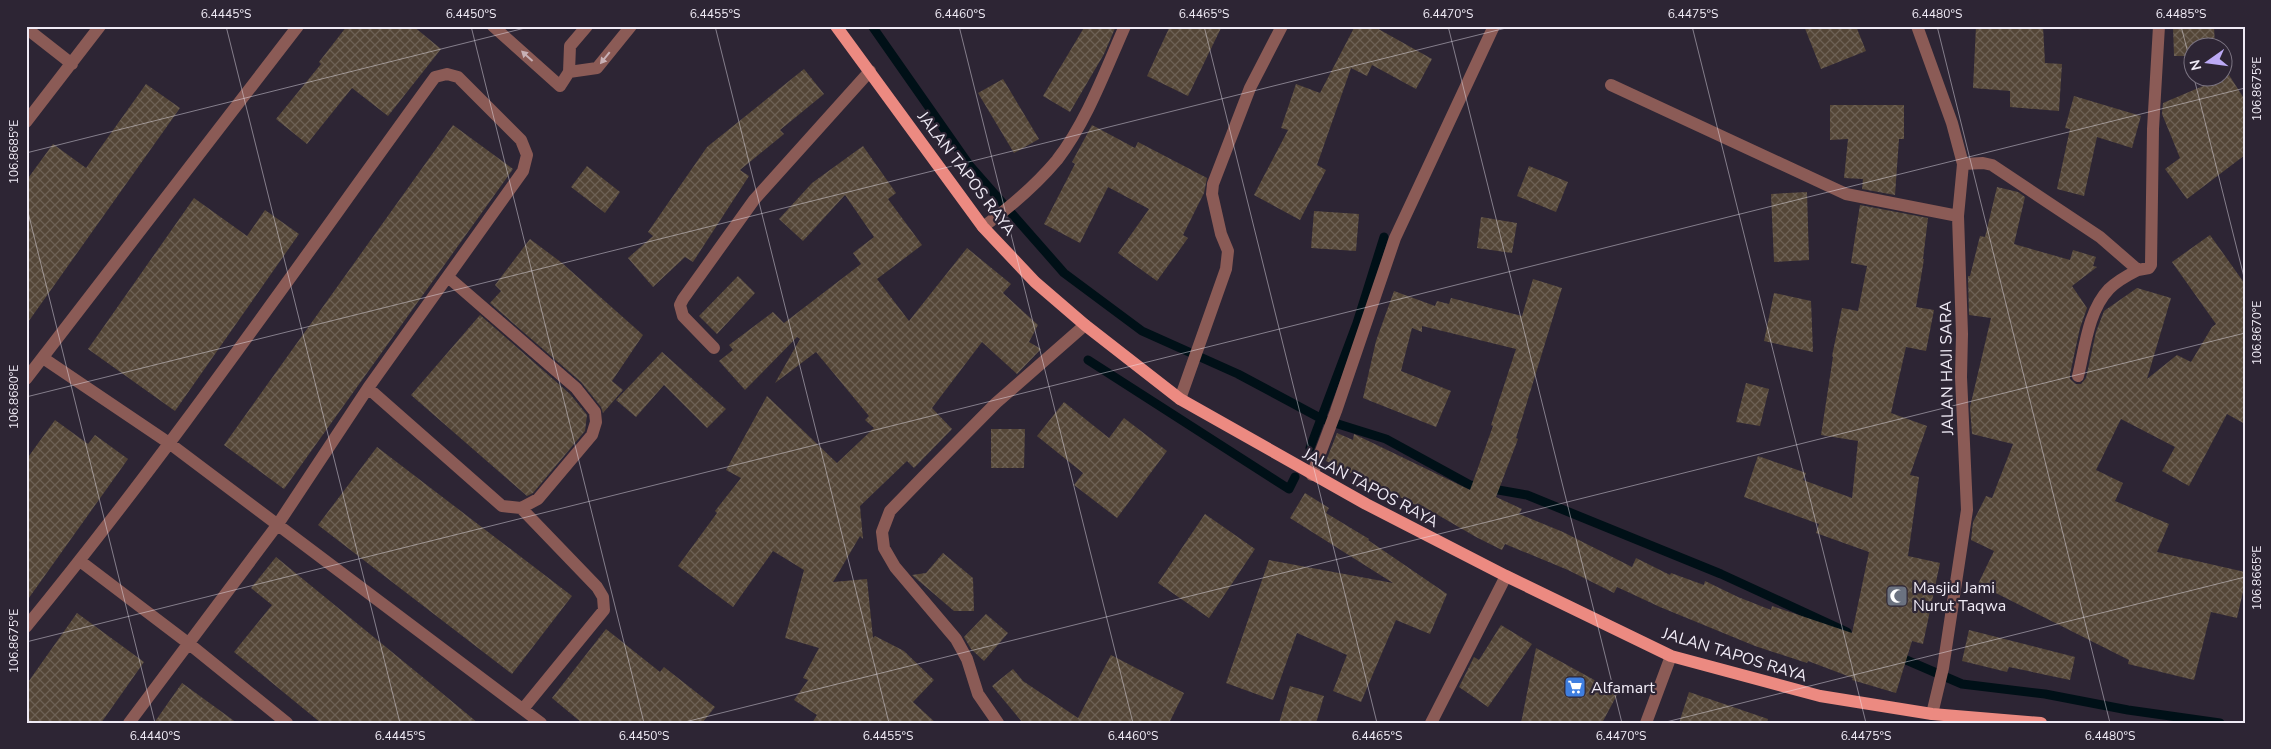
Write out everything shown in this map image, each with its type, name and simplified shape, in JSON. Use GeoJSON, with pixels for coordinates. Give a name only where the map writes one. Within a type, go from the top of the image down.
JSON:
{"type":"FeatureCollection","features":[{"type":"Feature","properties":{"kind":"main road","name":"JALAN TAPOS RAYA"},"geometry":{"type":"LineString","coordinates":[[836,26],[1035,282],[1085,325],[1180,399],[1312,475],[1506,576],[1672,656],[1820,696],[1932,714],[2041,723]]}},
{"type":"Feature","properties":{"kind":"street"},"geometry":{"type":"LineString","coordinates":[[26,122],[100,26]]}},
{"type":"Feature","properties":{"kind":"street"},"geometry":{"type":"LineString","coordinates":[[26,379],[298,26]]}},
{"type":"Feature","properties":{"kind":"street"},"geometry":{"type":"LineString","coordinates":[[494,26],[560,86],[570,72],[570,46],[586,26]]}},
{"type":"Feature","properties":{"kind":"street"},"geometry":{"type":"LineString","coordinates":[[570,72],[597,68],[631,26]]}},
{"type":"Feature","properties":{"kind":"street"},"geometry":{"type":"LineString","coordinates":[[988,223],[1020,197],[1057,160],[1080,125],[1125,26]]}},
{"type":"Feature","properties":{"kind":"street"},"geometry":{"type":"LineString","coordinates":[[1180,399],[1226,269],[1228,251],[1221,234],[1212,194],[1213,184],[1250,88],[1282,26]]}},
{"type":"Feature","properties":{"kind":"street"},"geometry":{"type":"LineString","coordinates":[[1312,475],[1395,238],[1494,26]]}},
{"type":"Feature","properties":{"kind":"street","name":"JALAN HAJI SARA"},"geometry":{"type":"LineString","coordinates":[[1917,26],[1952,123],[1963,164],[1958,216],[1962,334],[1961,377],[1968,510],[1943,668],[1932,714]]}},
{"type":"Feature","properties":{"kind":"street"},"geometry":{"type":"LineString","coordinates":[[2078,376],[2092,318],[2100,301],[2116,282],[2151,265],[2153,129],[2159,26]]}},
{"type":"Feature","properties":{"kind":"street"},"geometry":{"type":"LineString","coordinates":[[26,28],[72,64]]}},
{"type":"Feature","properties":{"kind":"street"},"geometry":{"type":"LineString","coordinates":[[714,348],[683,316],[680,305],[754,200],[870,71]]}},
{"type":"Feature","properties":{"kind":"street"},"geometry":{"type":"LineString","coordinates":[[26,626],[80,561],[169,443],[435,77],[447,74],[458,77],[522,140],[527,155],[523,171],[368,388],[278,524],[129,723]]}},
{"type":"Feature","properties":{"kind":"street"},"geometry":{"type":"LineString","coordinates":[[1611,85],[1846,194],[1958,216]]}},
{"type":"Feature","properties":{"kind":"street"},"geometry":{"type":"LineString","coordinates":[[1963,164],[1982,163],[1992,165],[2100,237],[2138,270]]}},
{"type":"Feature","properties":{"kind":"street"},"geometry":{"type":"LineString","coordinates":[[368,388],[502,506],[521,508],[538,499],[592,435],[596,422],[595,412],[576,388],[448,277]]}},
{"type":"Feature","properties":{"kind":"street"},"geometry":{"type":"LineString","coordinates":[[998,723],[978,694],[967,659],[956,639],[895,567],[884,548],[882,532],[890,511],[922,477],[996,403],[1085,325]]}},
{"type":"Feature","properties":{"kind":"street"},"geometry":{"type":"LineString","coordinates":[[42,358],[169,443],[541,723]]}},
{"type":"Feature","properties":{"kind":"street"},"geometry":{"type":"LineString","coordinates":[[521,508],[597,587],[603,597],[604,610],[522,709]]}},
{"type":"Feature","properties":{"kind":"street"},"geometry":{"type":"LineString","coordinates":[[80,561],[188,643],[271,718],[287,723]]}},
{"type":"Feature","properties":{"kind":"street"},"geometry":{"type":"LineString","coordinates":[[1431,723],[1506,576]]}},
{"type":"Feature","properties":{"kind":"street"},"geometry":{"type":"LineString","coordinates":[[1646,723],[1672,656]]}},
{"type":"Feature","properties":{"kind":"building"},"geometry":{"type":"Polygon","coordinates":[[[347,26],[413,26],[441,49],[388,116],[352,88],[307,144],[276,119],[321,64],[319,62],[347,26]]]}},
{"type":"Feature","properties":{"kind":"building"},"geometry":{"type":"Polygon","coordinates":[[[1085,26],[1116,26],[1104,54],[1070,112],[1043,96],[1085,26]]]}},
{"type":"Feature","properties":{"kind":"building"},"geometry":{"type":"Polygon","coordinates":[[[1170,26],[1222,26],[1188,96],[1147,76],[1170,26]]]}},
{"type":"Feature","properties":{"kind":"building"},"geometry":{"type":"Polygon","coordinates":[[[1355,26],[1373,26],[1432,59],[1416,89],[1372,65],[1367,76],[1351,68],[1317,165],[1326,170],[1300,220],[1254,195],[1288,130],[1281,128],[1296,84],[1320,93],[1355,26]]]}},
{"type":"Feature","properties":{"kind":"building"},"geometry":{"type":"Polygon","coordinates":[[[1804,26],[1856,26],[1866,51],[1821,69],[1804,26]]]}},
{"type":"Feature","properties":{"kind":"building"},"geometry":{"type":"Polygon","coordinates":[[[1976,26],[2043,26],[2045,63],[2062,64],[2059,111],[2010,107],[2010,91],[1973,88],[1976,26]]]}},
{"type":"Feature","properties":{"kind":"building"},"geometry":{"type":"Polygon","coordinates":[[[2173,26],[2214,26],[2215,38],[2184,38],[2184,56],[2174,56],[2173,26]]]}},
{"type":"Feature","properties":{"kind":"building"},"geometry":{"type":"Polygon","coordinates":[[[804,69],[824,94],[780,130],[784,134],[740,170],[749,176],[693,262],[685,257],[653,287],[628,258],[653,236],[648,232],[707,147],[804,69]]]}},
{"type":"Feature","properties":{"kind":"building"},"geometry":{"type":"Polygon","coordinates":[[[1003,79],[1039,139],[1014,153],[978,93],[1003,79]]]}},
{"type":"Feature","properties":{"kind":"building"},"geometry":{"type":"Polygon","coordinates":[[[2234,83],[2245,100],[2245,155],[2187,199],[2165,169],[2180,158],[2162,114],[2163,103],[2198,88],[2234,88],[2234,83]]]}},
{"type":"Feature","properties":{"kind":"building"},"geometry":{"type":"Polygon","coordinates":[[[146,84],[180,108],[26,325],[26,181],[53,144],[86,168],[146,84]]]}},
{"type":"Feature","properties":{"kind":"building"},"geometry":{"type":"Polygon","coordinates":[[[2074,96],[2141,116],[2132,148],[2097,137],[2084,196],[2057,189],[2070,129],[2065,128],[2074,96]]]}},
{"type":"Feature","properties":{"kind":"building"},"geometry":{"type":"Polygon","coordinates":[[[1830,105],[1904,105],[1904,139],[1899,139],[1895,195],[1862,189],[1863,179],[1844,178],[1848,139],[1830,140],[1830,105]]]}},
{"type":"Feature","properties":{"kind":"building"},"geometry":{"type":"Polygon","coordinates":[[[453,125],[513,169],[284,489],[224,445],[453,125]]]}},
{"type":"Feature","properties":{"kind":"building"},"geometry":{"type":"Polygon","coordinates":[[[1092,125],[1135,148],[1138,142],[1207,178],[1204,193],[1183,235],[1188,238],[1157,281],[1118,253],[1149,209],[1108,187],[1080,243],[1044,224],[1075,164],[1072,162],[1092,125]]]}},
{"type":"Feature","properties":{"kind":"building"},"geometry":{"type":"Polygon","coordinates":[[[863,146],[896,193],[888,199],[922,245],[877,279],[909,321],[967,248],[1011,284],[1003,293],[1038,325],[1029,342],[1041,349],[1017,374],[982,342],[932,408],[952,429],[914,468],[907,461],[860,506],[863,539],[860,536],[833,582],[867,579],[873,638],[875,636],[904,651],[934,680],[913,702],[936,723],[812,723],[817,715],[794,700],[808,680],[803,678],[819,648],[785,638],[804,570],[773,551],[733,607],[678,566],[717,513],[715,511],[741,478],[726,470],[767,396],[837,463],[874,428],[865,420],[869,416],[816,352],[775,383],[800,339],[797,337],[745,390],[719,361],[733,350],[729,345],[773,312],[784,323],[861,264],[853,253],[874,237],[845,195],[803,241],[779,219],[812,183],[863,146]]]}},
{"type":"Feature","properties":{"kind":"building"},"geometry":{"type":"Polygon","coordinates":[[[587,166],[620,192],[605,213],[571,187],[587,166]]]}},
{"type":"Feature","properties":{"kind":"building"},"geometry":{"type":"Polygon","coordinates":[[[1529,166],[1568,182],[1556,212],[1517,196],[1529,166]]]}},
{"type":"Feature","properties":{"kind":"building"},"geometry":{"type":"Polygon","coordinates":[[[1997,187],[2018,192],[2025,197],[2014,244],[2070,260],[2073,250],[2096,257],[2093,266],[2097,267],[2072,286],[2087,308],[2080,328],[2070,374],[2070,379],[2076,384],[2081,384],[2086,378],[2096,332],[2104,311],[2137,288],[2171,298],[2147,379],[2177,355],[2191,362],[2212,327],[2216,324],[2172,262],[2210,235],[2245,284],[2245,424],[2227,414],[2189,486],[2162,471],[2175,447],[2121,419],[2096,470],[2123,483],[2115,501],[2169,524],[2157,552],[2245,572],[2245,583],[2237,618],[2211,612],[2194,680],[2128,664],[2129,660],[1978,584],[1994,551],[1971,540],[1973,522],[1986,496],[1992,498],[2013,444],[1972,434],[1970,407],[1991,318],[1969,315],[1968,276],[1970,276],[1980,236],[1985,237],[1997,187]]]}},
{"type":"Feature","properties":{"kind":"building"},"geometry":{"type":"Polygon","coordinates":[[[1807,192],[1809,260],[1774,262],[1771,194],[1807,192]]]}},
{"type":"Feature","properties":{"kind":"building"},"geometry":{"type":"Polygon","coordinates":[[[194,198],[247,236],[265,210],[299,234],[175,411],[88,349],[194,198]]]}},
{"type":"Feature","properties":{"kind":"building"},"geometry":{"type":"Polygon","coordinates":[[[1860,205],[1928,218],[1924,259],[1916,307],[1934,310],[1926,351],[1906,347],[1891,413],[1927,426],[1910,475],[1919,477],[1908,556],[1940,563],[1923,644],[1912,641],[1896,693],[1852,680],[1853,678],[1808,661],[1807,663],[1755,646],[1617,587],[1614,593],[1568,570],[1505,544],[1502,550],[1419,504],[1418,506],[1326,461],[1337,433],[1353,440],[1354,434],[1470,490],[1493,426],[1491,425],[1516,349],[1422,326],[1422,332],[1412,328],[1401,371],[1451,391],[1436,427],[1363,398],[1376,341],[1394,291],[1435,306],[1437,301],[1449,304],[1451,298],[1522,316],[1533,279],[1562,288],[1516,438],[1518,439],[1496,497],[1522,509],[1519,514],[1563,532],[1632,567],[1636,558],[1670,575],[1671,573],[1704,585],[1705,581],[1771,610],[1772,606],[1852,633],[1869,552],[1816,533],[1819,524],[1744,497],[1758,456],[1806,473],[1803,480],[1852,498],[1858,441],[1821,435],[1832,356],[1842,308],[1858,311],[1867,266],[1851,263],[1860,205]]]}},
{"type":"Feature","properties":{"kind":"building"},"geometry":{"type":"Polygon","coordinates":[[[1314,211],[1359,214],[1356,251],[1311,248],[1314,211]]]}},
{"type":"Feature","properties":{"kind":"building"},"geometry":{"type":"Polygon","coordinates":[[[1481,217],[1517,223],[1512,253],[1477,248],[1481,217]]]}},
{"type":"Feature","properties":{"kind":"building"},"geometry":{"type":"Polygon","coordinates":[[[530,239],[562,263],[643,335],[612,381],[623,390],[603,413],[601,407],[581,382],[490,303],[501,291],[495,285],[530,239]]]}},
{"type":"Feature","properties":{"kind":"building"},"geometry":{"type":"Polygon","coordinates":[[[738,276],[755,293],[717,334],[699,316],[738,276]]]}},
{"type":"Feature","properties":{"kind":"building"},"geometry":{"type":"Polygon","coordinates":[[[1774,293],[1811,301],[1813,352],[1764,341],[1774,293]]]}},
{"type":"Feature","properties":{"kind":"building"},"geometry":{"type":"Polygon","coordinates":[[[480,315],[570,394],[587,415],[585,431],[533,493],[527,496],[411,395],[480,315]]]}},
{"type":"Feature","properties":{"kind":"building"},"geometry":{"type":"Polygon","coordinates":[[[662,352],[726,409],[707,428],[664,385],[636,417],[616,400],[662,352]]]}},
{"type":"Feature","properties":{"kind":"building"},"geometry":{"type":"Polygon","coordinates":[[[1746,383],[1769,389],[1760,426],[1736,422],[1746,383]]]}},
{"type":"Feature","properties":{"kind":"building"},"geometry":{"type":"Polygon","coordinates":[[[1064,402],[1109,438],[1124,418],[1167,451],[1117,518],[1074,485],[1083,473],[1037,436],[1064,402]]]}},
{"type":"Feature","properties":{"kind":"building"},"geometry":{"type":"Polygon","coordinates":[[[55,420],[88,444],[95,435],[128,459],[26,602],[26,460],[55,420]]]}},
{"type":"Feature","properties":{"kind":"building"},"geometry":{"type":"Polygon","coordinates":[[[991,429],[1025,429],[1024,468],[991,468],[991,429]]]}},
{"type":"Feature","properties":{"kind":"building"},"geometry":{"type":"Polygon","coordinates":[[[377,447],[572,596],[512,674],[318,525],[377,447]]]}},
{"type":"Feature","properties":{"kind":"building"},"geometry":{"type":"Polygon","coordinates":[[[1305,493],[1329,508],[1326,513],[1369,539],[1447,594],[1430,634],[1396,620],[1361,702],[1333,691],[1347,655],[1297,633],[1273,700],[1226,683],[1269,560],[1393,583],[1290,518],[1305,493]]]}},
{"type":"Feature","properties":{"kind":"building"},"geometry":{"type":"Polygon","coordinates":[[[1205,514],[1255,549],[1209,618],[1158,583],[1205,514]]]}},
{"type":"Feature","properties":{"kind":"building"},"geometry":{"type":"Polygon","coordinates":[[[943,553],[973,578],[974,611],[954,611],[912,575],[926,573],[943,553]]]}},
{"type":"Feature","properties":{"kind":"building"},"geometry":{"type":"Polygon","coordinates":[[[276,557],[478,723],[321,723],[234,652],[272,605],[251,588],[276,557]]]}},
{"type":"Feature","properties":{"kind":"building"},"geometry":{"type":"Polygon","coordinates":[[[77,613],[144,662],[101,723],[26,723],[26,685],[77,613]]]}},
{"type":"Feature","properties":{"kind":"building"},"geometry":{"type":"Polygon","coordinates":[[[986,614],[1008,633],[984,661],[971,649],[964,637],[986,614]]]}},
{"type":"Feature","properties":{"kind":"building"},"geometry":{"type":"Polygon","coordinates":[[[1501,625],[1532,644],[1488,707],[1459,687],[1474,657],[1479,660],[1501,625]]]}},
{"type":"Feature","properties":{"kind":"building"},"geometry":{"type":"Polygon","coordinates":[[[606,629],[660,672],[664,667],[715,707],[702,723],[582,723],[552,698],[606,629]]]}},
{"type":"Feature","properties":{"kind":"building"},"geometry":{"type":"Polygon","coordinates":[[[1969,630],[2075,657],[2070,680],[2009,667],[2007,672],[1962,661],[1969,630]]]}},
{"type":"Feature","properties":{"kind":"building"},"geometry":{"type":"Polygon","coordinates":[[[1536,648],[1618,693],[1602,723],[1521,723],[1536,648]]]}},
{"type":"Feature","properties":{"kind":"building"},"geometry":{"type":"Polygon","coordinates":[[[1111,655],[1184,693],[1169,723],[1023,723],[992,686],[1013,669],[1023,681],[1078,718],[1111,655]]]}},
{"type":"Feature","properties":{"kind":"building"},"geometry":{"type":"Polygon","coordinates":[[[182,683],[237,723],[154,723],[182,683]]]}},
{"type":"Feature","properties":{"kind":"building"},"geometry":{"type":"Polygon","coordinates":[[[1290,686],[1324,696],[1316,723],[1279,723],[1290,686]]]}},
{"type":"Feature","properties":{"kind":"building"},"geometry":{"type":"Polygon","coordinates":[[[1689,692],[1768,719],[1767,723],[1679,723],[1689,692]]]}},
{"type":"Feature","properties":{"kind":"waterway"},"geometry":{"type":"LineString","coordinates":[[872,26],[970,166],[1064,273],[1142,331],[1238,374],[1322,419],[1386,439],[1470,485],[1527,495],[1721,574],[1847,632]]}},
{"type":"Feature","properties":{"kind":"waterway"},"geometry":{"type":"LineString","coordinates":[[1310,448],[1357,323],[1384,237]]}},
{"type":"Feature","properties":{"kind":"waterway"},"geometry":{"type":"LineString","coordinates":[[1088,360],[1289,489],[1295,477]]}},
{"type":"Feature","properties":{"kind":"waterway"},"geometry":{"type":"LineString","coordinates":[[1897,656],[1962,684],[2045,694],[2128,710],[2220,723]]}},
{"type":"Feature","properties":{"kind":"place","name":"Masjid Jami Nurut Taqwa"},"geometry":{"type":"Point","coordinates":[1897,596]}},
{"type":"Feature","properties":{"kind":"place","name":"Alfamart"},"geometry":{"type":"Point","coordinates":[1575,687]}}]}
